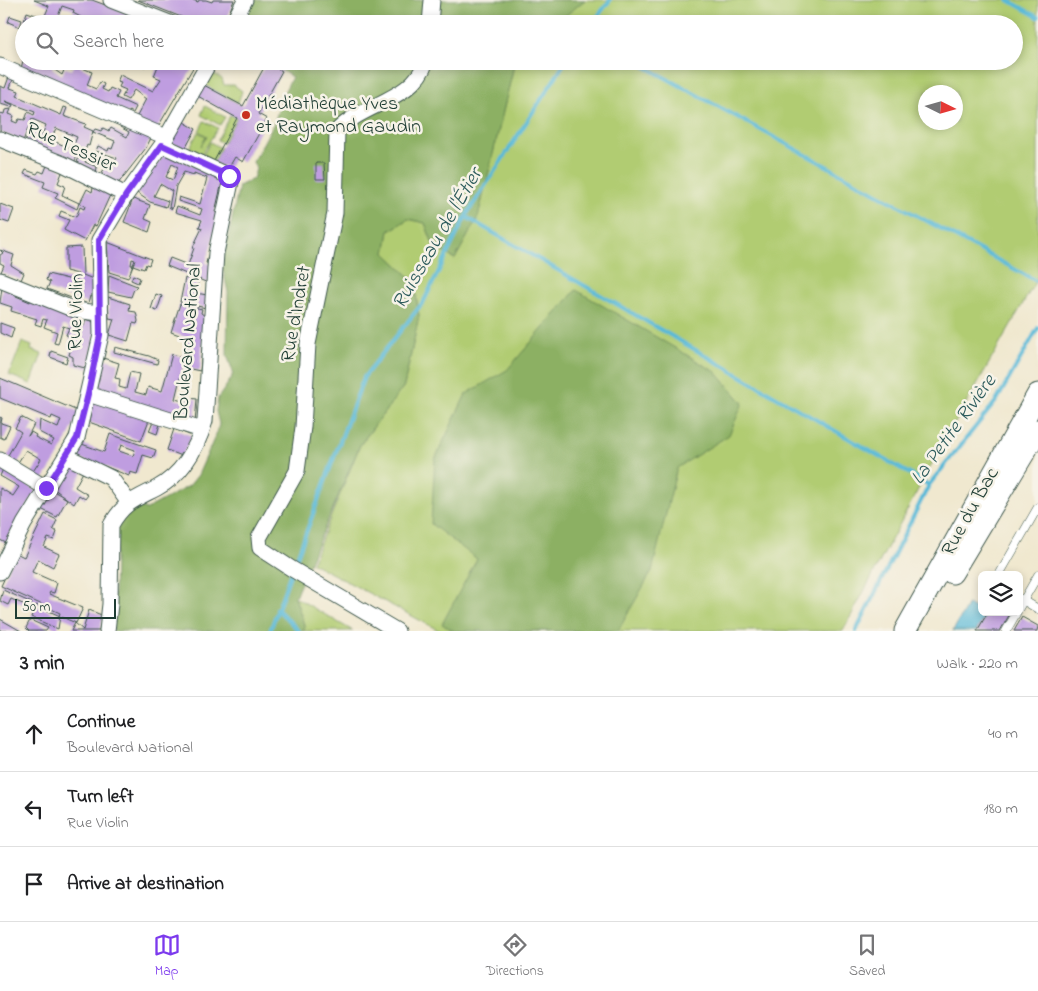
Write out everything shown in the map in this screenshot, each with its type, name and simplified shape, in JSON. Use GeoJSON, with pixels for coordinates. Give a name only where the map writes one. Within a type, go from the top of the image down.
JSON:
{"type":"FeatureCollection","features":[{"type":"Feature","properties":{"kind":"main road","name":"Rue du Bac"},"geometry":{"type":"LineString","coordinates":[[905,631],[1038,394]]}},
{"type":"Feature","properties":{"kind":"main road","name":"Rue du Bac"},"geometry":{"type":"LineString","coordinates":[[918,631],[1038,430]]}},
{"type":"Feature","properties":{"kind":"street"},"geometry":{"type":"LineString","coordinates":[[111,0],[149,15]]}},
{"type":"Feature","properties":{"kind":"street"},"geometry":{"type":"LineString","coordinates":[[237,15],[245,0]]}},
{"type":"Feature","properties":{"kind":"street"},"geometry":{"type":"LineString","coordinates":[[431,15],[432,0]]}},
{"type":"Feature","properties":{"kind":"street","name":"Boulevard National"},"geometry":{"type":"LineString","coordinates":[[0,66],[164,141],[229,176],[231,182],[216,253],[205,421],[185,465],[164,483],[129,503]]}},
{"type":"Feature","properties":{"kind":"street","name":"Rue Violin"},"geometry":{"type":"LineString","coordinates":[[0,572],[46,488],[77,438],[100,335],[99,240],[126,195],[164,141],[205,70]]}},
{"type":"Feature","properties":{"kind":"street","name":"Rue d'Indret"},"geometry":{"type":"LineString","coordinates":[[397,631],[312,582],[260,548],[258,538],[297,470],[303,427],[308,344],[329,248],[334,213],[337,131],[347,120],[405,90],[422,74],[423,70]]}},
{"type":"Feature","properties":{"kind":"street","name":"Rue Tessier"},"geometry":{"type":"LineString","coordinates":[[0,139],[63,164],[126,195]]}},
{"type":"Feature","properties":{"kind":"street"},"geometry":{"type":"LineString","coordinates":[[0,280],[75,310],[99,312]]}},
{"type":"Feature","properties":{"kind":"street"},"geometry":{"type":"LineString","coordinates":[[88,394],[202,430]]}},
{"type":"Feature","properties":{"kind":"street"},"geometry":{"type":"LineString","coordinates":[[66,456],[111,478],[129,503],[111,525],[110,604],[107,631]]}},
{"type":"Feature","properties":{"kind":"street"},"geometry":{"type":"LineString","coordinates":[[0,460],[46,488]]}},
{"type":"Feature","properties":{"kind":"lane"},"geometry":{"type":"LineString","coordinates":[[1001,571],[1038,507]]}},
{"type":"Feature","properties":{"kind":"lane"},"geometry":{"type":"LineString","coordinates":[[1023,599],[1038,575]]}},
{"type":"Feature","properties":{"kind":"lane"},"geometry":{"type":"LineString","coordinates":[[1023,603],[1038,609]]}},
{"type":"Feature","properties":{"kind":"lane"},"geometry":{"type":"LineString","coordinates":[[1006,631],[1015,616]]}},
{"type":"Feature","properties":{"kind":"green space"},"geometry":{"type":"Polygon","coordinates":[[[255,0],[585,0],[566,15],[247,15],[255,0]]]}},
{"type":"Feature","properties":{"kind":"green space"},"geometry":{"type":"Polygon","coordinates":[[[550,0],[1038,0],[1038,277],[930,467],[843,631],[440,631],[312,563],[360,445],[404,386],[419,316],[414,281],[385,253],[389,231],[408,219],[425,223],[434,247],[455,259],[478,217],[513,70],[1023,70],[1023,15],[541,15],[550,0]]]}},
{"type":"Feature","properties":{"kind":"green space"},"geometry":{"type":"Polygon","coordinates":[[[281,70],[513,70],[478,217],[455,259],[434,247],[425,223],[408,219],[389,231],[385,253],[414,281],[419,316],[404,386],[360,445],[295,597],[305,628],[303,631],[116,631],[113,630],[116,526],[140,502],[145,510],[189,486],[198,475],[217,432],[219,424],[216,411],[218,398],[231,379],[233,372],[227,355],[228,292],[222,266],[239,186],[253,179],[256,169],[253,162],[275,121],[282,96],[292,77],[281,70]]]}},
{"type":"Feature","properties":{"kind":"green space"},"geometry":{"type":"Polygon","coordinates":[[[210,72],[222,79],[224,85],[234,85],[242,91],[238,103],[202,84],[210,72]]]}},
{"type":"Feature","properties":{"kind":"green space"},"geometry":{"type":"Polygon","coordinates":[[[205,106],[225,117],[220,125],[201,115],[205,106]]]}},
{"type":"Feature","properties":{"kind":"green space"},"geometry":{"type":"Polygon","coordinates":[[[231,114],[237,118],[223,143],[217,140],[231,114]]]}},
{"type":"Feature","properties":{"kind":"green space"},"geometry":{"type":"Polygon","coordinates":[[[204,121],[218,128],[200,156],[189,149],[198,132],[206,136],[201,146],[207,136],[199,131],[204,121]]]}},
{"type":"Feature","properties":{"kind":"green space"},"geometry":{"type":"Polygon","coordinates":[[[210,142],[221,148],[213,163],[202,157],[210,142]]]}},
{"type":"Feature","properties":{"kind":"green space"},"geometry":{"type":"Polygon","coordinates":[[[576,290],[716,372],[743,403],[729,435],[677,468],[652,571],[618,631],[454,631],[442,624],[477,559],[431,524],[435,459],[466,394],[507,370],[576,290]]]}},
{"type":"Feature","properties":{"kind":"green space"},"geometry":{"type":"Polygon","coordinates":[[[22,342],[32,346],[31,350],[42,354],[31,384],[9,375],[22,342]]]}},
{"type":"Feature","properties":{"kind":"green space"},"geometry":{"type":"Polygon","coordinates":[[[295,597],[353,631],[303,631],[305,628],[295,597]]]}},
{"type":"Feature","properties":{"kind":"water"},"geometry":{"type":"Polygon","coordinates":[[[968,604],[978,610],[978,616],[985,616],[976,631],[953,631],[968,604]]]}},
{"type":"Feature","properties":{"kind":"building"},"geometry":{"type":"Polygon","coordinates":[[[34,0],[92,0],[132,15],[77,15],[73,13],[74,10],[62,6],[58,15],[45,15],[49,6],[34,0]]]}},
{"type":"Feature","properties":{"kind":"building"},"geometry":{"type":"Polygon","coordinates":[[[138,0],[193,0],[198,2],[199,0],[206,0],[212,2],[213,0],[234,0],[228,15],[176,15],[138,0]]]}},
{"type":"Feature","properties":{"kind":"building"},"geometry":{"type":"Polygon","coordinates":[[[10,16],[15,18],[15,25],[8,22],[10,16]]]}},
{"type":"Feature","properties":{"kind":"building"},"geometry":{"type":"Polygon","coordinates":[[[21,70],[55,70],[62,75],[64,70],[87,70],[92,72],[87,85],[96,89],[100,82],[104,84],[102,89],[108,92],[110,88],[119,92],[116,98],[136,107],[133,113],[130,111],[124,115],[20,72],[21,70]]]}},
{"type":"Feature","properties":{"kind":"building"},"geometry":{"type":"Polygon","coordinates":[[[156,70],[192,70],[156,130],[135,120],[146,99],[134,90],[128,100],[122,97],[126,90],[119,87],[121,83],[117,82],[120,75],[153,91],[161,79],[154,76],[156,70]]]}},
{"type":"Feature","properties":{"kind":"building"},"geometry":{"type":"Polygon","coordinates":[[[263,70],[282,71],[258,114],[267,119],[243,162],[235,157],[228,169],[213,163],[237,118],[196,95],[202,84],[243,106],[263,70]]]}},
{"type":"Feature","properties":{"kind":"building"},"geometry":{"type":"Polygon","coordinates":[[[10,74],[14,76],[10,88],[19,91],[17,96],[61,115],[64,107],[67,108],[64,116],[86,124],[84,127],[93,131],[89,146],[87,145],[85,151],[80,149],[74,163],[25,142],[30,130],[42,135],[46,125],[32,119],[23,141],[0,132],[0,113],[4,114],[5,110],[11,109],[9,114],[14,116],[12,121],[17,123],[19,119],[25,120],[28,112],[34,115],[35,112],[5,101],[13,105],[12,107],[0,104],[0,86],[5,88],[10,74]],[[56,128],[51,140],[72,149],[77,137],[56,128]]]}},
{"type":"Feature","properties":{"kind":"building"},"geometry":{"type":"Polygon","coordinates":[[[182,121],[196,129],[185,149],[170,142],[182,121]]]}},
{"type":"Feature","properties":{"kind":"building"},"geometry":{"type":"Polygon","coordinates":[[[123,122],[152,136],[146,148],[117,185],[100,176],[107,164],[112,166],[117,158],[96,151],[98,146],[108,151],[109,148],[112,149],[115,141],[93,132],[95,129],[101,131],[103,128],[109,131],[111,128],[127,137],[129,132],[120,127],[123,122]]]}},
{"type":"Feature","properties":{"kind":"building"},"geometry":{"type":"Polygon","coordinates":[[[81,153],[88,156],[85,162],[97,167],[96,174],[76,164],[81,153]]]}},
{"type":"Feature","properties":{"kind":"building"},"geometry":{"type":"Polygon","coordinates":[[[165,153],[223,178],[215,212],[220,214],[206,263],[211,264],[208,283],[167,266],[170,258],[188,265],[193,247],[202,228],[199,227],[202,220],[175,212],[177,206],[200,215],[202,209],[178,201],[179,197],[200,204],[207,178],[194,173],[194,175],[184,172],[176,186],[172,209],[169,207],[172,191],[160,184],[154,196],[168,201],[166,207],[150,202],[137,193],[165,153]],[[172,164],[166,177],[173,180],[178,167],[172,164]]]}},
{"type":"Feature","properties":{"kind":"building"},"geometry":{"type":"Polygon","coordinates":[[[48,163],[63,170],[58,183],[65,186],[62,195],[79,203],[77,209],[55,198],[58,193],[43,187],[45,182],[24,174],[26,170],[37,174],[39,171],[44,173],[48,163]]]}},
{"type":"Feature","properties":{"kind":"building"},"geometry":{"type":"Polygon","coordinates":[[[316,163],[324,163],[325,179],[316,179],[316,163]]]}},
{"type":"Feature","properties":{"kind":"building"},"geometry":{"type":"Polygon","coordinates":[[[94,184],[111,193],[96,226],[93,225],[85,241],[64,230],[69,220],[59,216],[61,211],[76,217],[80,207],[84,209],[85,206],[80,203],[87,189],[92,192],[94,184]]]}},
{"type":"Feature","properties":{"kind":"building"},"geometry":{"type":"Polygon","coordinates":[[[133,199],[150,205],[145,219],[152,222],[149,232],[124,222],[133,199]]]}},
{"type":"Feature","properties":{"kind":"building"},"geometry":{"type":"Polygon","coordinates":[[[0,204],[14,209],[9,223],[0,220],[0,204]]]}},
{"type":"Feature","properties":{"kind":"building"},"geometry":{"type":"Polygon","coordinates":[[[107,242],[151,259],[149,265],[146,264],[144,269],[133,265],[128,278],[109,272],[107,242]]]}},
{"type":"Feature","properties":{"kind":"building"},"geometry":{"type":"Polygon","coordinates":[[[82,247],[83,275],[93,279],[92,297],[90,296],[88,304],[47,289],[50,282],[46,280],[48,274],[76,281],[78,274],[66,271],[66,248],[82,247]]]}},
{"type":"Feature","properties":{"kind":"building"},"geometry":{"type":"Polygon","coordinates":[[[0,250],[14,255],[11,265],[24,273],[21,280],[1,272],[4,265],[0,263],[0,255],[3,253],[0,250]]]}},
{"type":"Feature","properties":{"kind":"building"},"geometry":{"type":"Polygon","coordinates":[[[109,275],[137,286],[131,297],[108,292],[109,275]]]}},
{"type":"Feature","properties":{"kind":"building"},"geometry":{"type":"Polygon","coordinates":[[[133,275],[140,278],[138,283],[131,280],[133,275]]]}},
{"type":"Feature","properties":{"kind":"building"},"geometry":{"type":"Polygon","coordinates":[[[185,278],[198,281],[196,293],[207,295],[206,308],[180,302],[185,278]]]}},
{"type":"Feature","properties":{"kind":"building"},"geometry":{"type":"Polygon","coordinates":[[[2,287],[18,293],[16,296],[30,302],[31,298],[79,317],[77,323],[84,326],[86,319],[92,321],[96,327],[89,369],[73,365],[73,357],[69,355],[71,348],[68,347],[71,337],[66,335],[69,328],[63,326],[58,344],[54,343],[57,332],[44,327],[47,320],[43,319],[41,326],[35,324],[37,319],[11,311],[12,307],[0,303],[2,287]]]}},
{"type":"Feature","properties":{"kind":"building"},"geometry":{"type":"Polygon","coordinates":[[[156,294],[162,296],[157,311],[151,309],[156,294]]]}},
{"type":"Feature","properties":{"kind":"building"},"geometry":{"type":"Polygon","coordinates":[[[108,297],[130,304],[129,311],[136,312],[138,321],[137,324],[133,323],[128,341],[109,335],[114,319],[109,318],[108,297]]]}},
{"type":"Feature","properties":{"kind":"building"},"geometry":{"type":"Polygon","coordinates":[[[180,304],[202,309],[201,313],[205,316],[200,371],[186,368],[188,359],[185,358],[175,399],[187,402],[188,398],[197,399],[195,423],[96,391],[103,358],[119,363],[115,378],[120,379],[119,387],[126,389],[130,372],[139,374],[135,392],[146,395],[148,387],[162,391],[172,354],[182,357],[183,354],[186,355],[185,337],[171,332],[180,304]]]}},
{"type":"Feature","properties":{"kind":"building"},"geometry":{"type":"Polygon","coordinates":[[[0,323],[14,328],[11,338],[0,333],[0,323]]]}},
{"type":"Feature","properties":{"kind":"building"},"geometry":{"type":"Polygon","coordinates":[[[115,347],[149,356],[158,360],[157,364],[114,352],[115,347]]]}},
{"type":"Feature","properties":{"kind":"building"},"geometry":{"type":"Polygon","coordinates":[[[51,351],[68,357],[66,363],[50,357],[51,351]]]}},
{"type":"Feature","properties":{"kind":"building"},"geometry":{"type":"Polygon","coordinates":[[[0,378],[80,412],[62,450],[43,480],[32,473],[41,459],[26,450],[17,464],[7,457],[21,432],[15,428],[21,417],[34,424],[28,436],[31,432],[36,435],[35,437],[51,445],[54,440],[39,432],[40,420],[58,428],[61,420],[52,416],[51,419],[0,398],[0,378]]]}},
{"type":"Feature","properties":{"kind":"building"},"geometry":{"type":"Polygon","coordinates":[[[93,400],[149,420],[141,441],[89,422],[93,400]]]}},
{"type":"Feature","properties":{"kind":"building"},"geometry":{"type":"Polygon","coordinates":[[[0,417],[2,418],[1,423],[10,426],[4,439],[0,437],[0,417]]]}},
{"type":"Feature","properties":{"kind":"building"},"geometry":{"type":"Polygon","coordinates":[[[153,421],[160,424],[157,434],[149,431],[153,421]]]}},
{"type":"Feature","properties":{"kind":"building"},"geometry":{"type":"Polygon","coordinates":[[[174,429],[192,436],[182,456],[167,450],[174,429]]]}},
{"type":"Feature","properties":{"kind":"building"},"geometry":{"type":"Polygon","coordinates":[[[110,434],[156,450],[153,458],[143,455],[137,474],[130,472],[129,476],[73,456],[79,443],[104,452],[110,434]],[[121,445],[119,451],[133,456],[135,450],[121,445]]]}},
{"type":"Feature","properties":{"kind":"building"},"geometry":{"type":"Polygon","coordinates":[[[68,463],[83,472],[75,487],[88,495],[85,499],[79,495],[74,504],[53,488],[68,463]]]}},
{"type":"Feature","properties":{"kind":"building"},"geometry":{"type":"Polygon","coordinates":[[[4,467],[36,491],[6,543],[0,540],[0,488],[13,496],[19,487],[0,476],[4,467]]]}},
{"type":"Feature","properties":{"kind":"building"},"geometry":{"type":"Polygon","coordinates":[[[52,490],[67,499],[57,517],[41,509],[52,490]]]}},
{"type":"Feature","properties":{"kind":"building"},"geometry":{"type":"Polygon","coordinates":[[[45,514],[57,520],[53,529],[57,532],[54,540],[48,538],[44,547],[59,554],[53,567],[38,559],[32,572],[57,583],[54,593],[50,592],[49,594],[83,608],[76,623],[59,616],[60,613],[1,586],[16,553],[24,557],[45,514]]]}},
{"type":"Feature","properties":{"kind":"building"},"geometry":{"type":"Polygon","coordinates":[[[3,590],[32,603],[30,607],[11,599],[8,605],[0,601],[3,590]]]}},
{"type":"Feature","properties":{"kind":"building"},"geometry":{"type":"Polygon","coordinates":[[[36,605],[60,616],[58,629],[31,617],[36,605]]]}},
{"type":"Feature","properties":{"kind":"building"},"geometry":{"type":"Polygon","coordinates":[[[89,610],[104,616],[99,631],[71,631],[75,623],[83,630],[89,610]]]}},
{"type":"Feature","properties":{"kind":"building"},"geometry":{"type":"Polygon","coordinates":[[[986,616],[1009,616],[1000,631],[977,631],[986,616]]]}},
{"type":"Feature","properties":{"kind":"building"},"geometry":{"type":"Polygon","coordinates":[[[1022,617],[1038,626],[1037,631],[1014,631],[1022,617]]]}},
{"type":"Feature","properties":{"kind":"building"},"geometry":{"type":"Polygon","coordinates":[[[0,619],[21,631],[0,631],[0,619]]]}},
{"type":"Feature","properties":{"kind":"building"},"geometry":{"type":"Polygon","coordinates":[[[30,620],[48,628],[46,631],[29,631],[26,628],[30,620]]]}},
{"type":"Feature","properties":{"kind":"waterway","name":"Ruisseau de l'Étier"},"geometry":{"type":"LineString","coordinates":[[599,15],[610,0]]}},
{"type":"Feature","properties":{"kind":"waterway"},"geometry":{"type":"LineString","coordinates":[[1008,0],[1038,17]]}},
{"type":"Feature","properties":{"kind":"waterway","name":"Ruisseau de l'Étier"},"geometry":{"type":"LineString","coordinates":[[294,565],[364,377],[424,301],[467,214],[560,70]]}},
{"type":"Feature","properties":{"kind":"waterway"},"geometry":{"type":"LineString","coordinates":[[651,70],[1038,282]]}},
{"type":"Feature","properties":{"kind":"waterway"},"geometry":{"type":"LineString","coordinates":[[466,217],[929,485]]}},
{"type":"Feature","properties":{"kind":"waterway","name":"La Petite Rivière"},"geometry":{"type":"LineString","coordinates":[[856,631],[929,485],[997,400],[1038,328]]}},
{"type":"Feature","properties":{"kind":"waterway","name":"Ruisseau de l'Étier"},"geometry":{"type":"LineString","coordinates":[[270,631],[291,572]]}},
{"type":"Feature","properties":{"kind":"waterway"},"geometry":{"type":"LineString","coordinates":[[277,609],[299,631]]}},
{"type":"Feature","properties":{"kind":"place","name":"Médiathèque Yves et Raymond Gaudin"},"geometry":{"type":"Point","coordinates":[246,115]}},
{"type":"Feature","properties":{"kind":"route"},"geometry":{"type":"LineString","coordinates":[[46,488],[77,438],[88,394],[100,335],[99,240],[126,195],[162,145],[229,176]]}}]}
